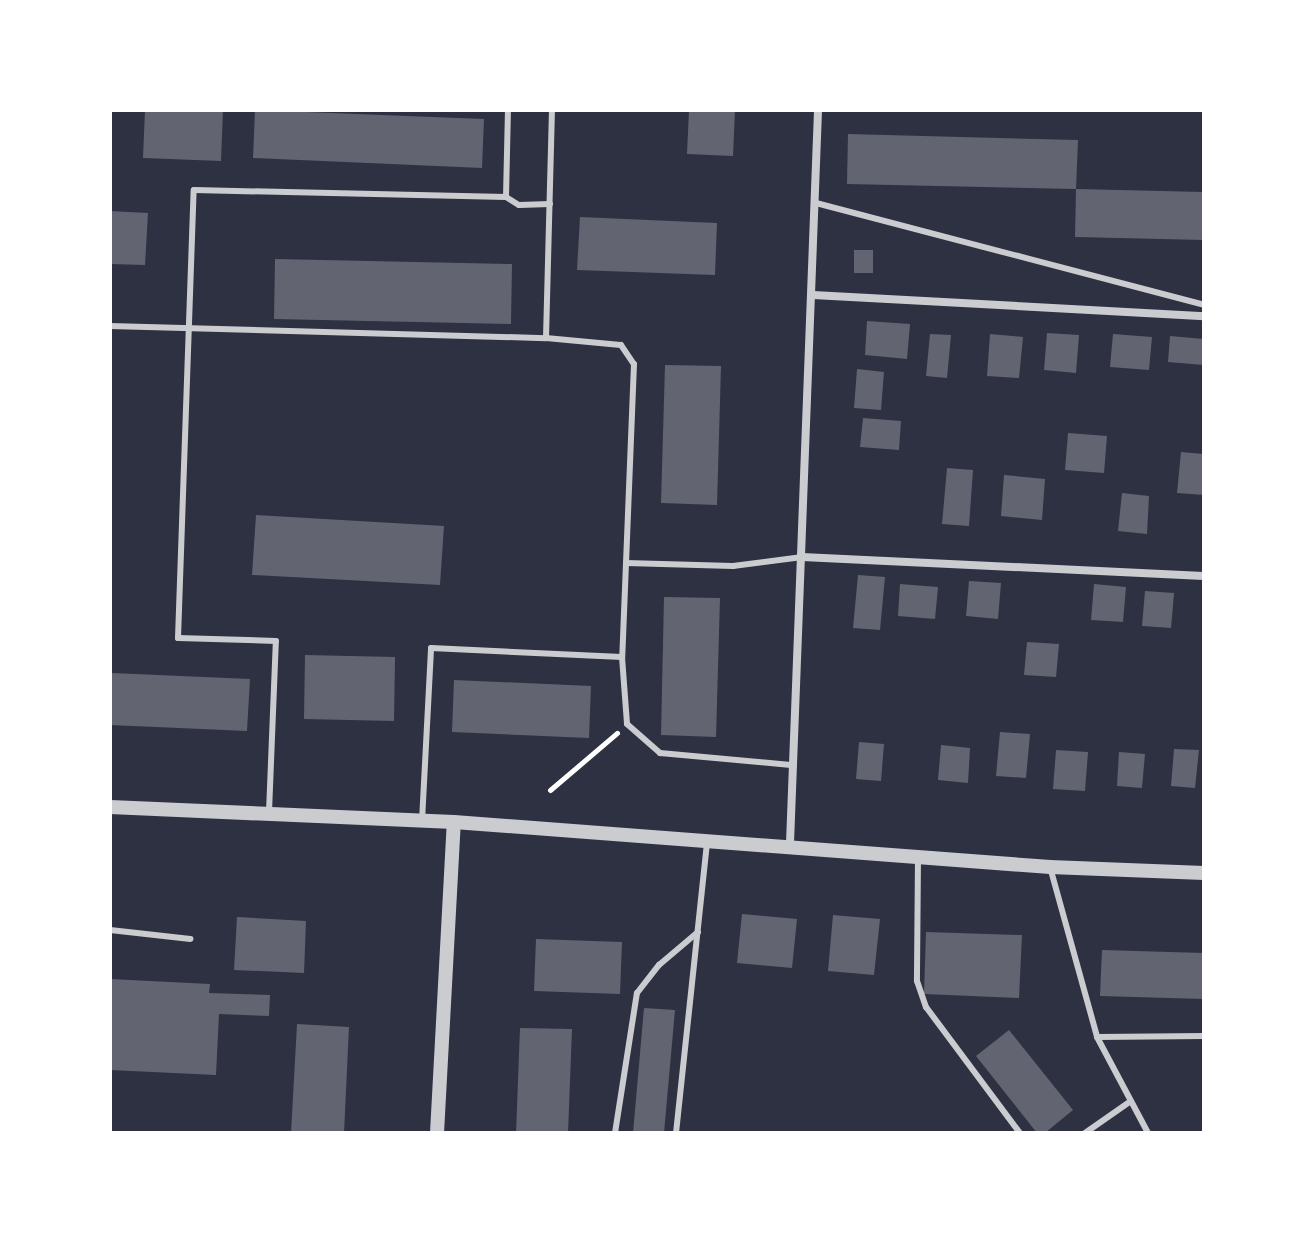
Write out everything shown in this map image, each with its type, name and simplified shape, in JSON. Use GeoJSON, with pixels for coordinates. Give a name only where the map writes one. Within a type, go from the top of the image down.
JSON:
{"type":"FeatureCollection","features":[{"type":"Feature","properties":{"kind":"street"},"geometry":{"type":"LineString","coordinates":[[790,843],[818,110]]}},
{"type":"Feature","properties":{"kind":"street"},"geometry":{"type":"LineString","coordinates":[[813,295],[1204,316]]}},
{"type":"Feature","properties":{"kind":"street"},"geometry":{"type":"LineString","coordinates":[[802,557],[1204,576]]}},
{"type":"Feature","properties":{"kind":"street"},"geometry":{"type":"LineString","coordinates":[[110,807],[454,822],[790,843],[1050,867],[1204,873]]}},
{"type":"Feature","properties":{"kind":"street"},"geometry":{"type":"LineString","coordinates":[[437,1133],[454,822]]}},
{"type":"Feature","properties":{"kind":"lane"},"geometry":{"type":"LineString","coordinates":[[506,197],[508,110]]}},
{"type":"Feature","properties":{"kind":"lane"},"geometry":{"type":"LineString","coordinates":[[546,338],[552,110]]}},
{"type":"Feature","properties":{"kind":"lane"},"geometry":{"type":"LineString","coordinates":[[269,814],[276,641],[178,638],[194,190],[506,197],[519,205],[550,204]]}},
{"type":"Feature","properties":{"kind":"lane"},"geometry":{"type":"LineString","coordinates":[[816,203],[1204,305]]}},
{"type":"Feature","properties":{"kind":"lane"},"geometry":{"type":"LineString","coordinates":[[110,326],[546,338],[621,345],[634,364],[622,657],[627,724],[660,753],[793,765]]}},
{"type":"Feature","properties":{"kind":"lane"},"geometry":{"type":"LineString","coordinates":[[626,563],[733,566],[802,557]]}},
{"type":"Feature","properties":{"kind":"lane"},"geometry":{"type":"LineString","coordinates":[[422,821],[431,648],[622,657]]}},
{"type":"Feature","properties":{"kind":"lane"},"geometry":{"type":"LineString","coordinates":[[676,1133],[708,838]]}},
{"type":"Feature","properties":{"kind":"lane"},"geometry":{"type":"LineString","coordinates":[[918,856],[917,981],[921,994],[1020,1133]]}},
{"type":"Feature","properties":{"kind":"lane"},"geometry":{"type":"LineString","coordinates":[[1050,867],[1097,1037],[1128,1103],[1148,1133]]}},
{"type":"Feature","properties":{"kind":"lane"},"geometry":{"type":"LineString","coordinates":[[110,930],[190,939]]}},
{"type":"Feature","properties":{"kind":"lane"},"geometry":{"type":"LineString","coordinates":[[615,1133],[637,993],[659,965],[698,932]]}},
{"type":"Feature","properties":{"kind":"lane"},"geometry":{"type":"LineString","coordinates":[[1097,1037],[1204,1036]]}},
{"type":"Feature","properties":{"kind":"lane"},"geometry":{"type":"LineString","coordinates":[[1085,1133],[1128,1103]]}},
{"type":"Feature","properties":{"kind":"path"},"geometry":{"type":"LineString","coordinates":[[550,790],[627,724]]}},
{"type":"Feature","properties":{"kind":"building"},"geometry":{"type":"Polygon","coordinates":[[[145,110],[223,110],[221,161],[143,158],[145,110]]]}},
{"type":"Feature","properties":{"kind":"building"},"geometry":{"type":"Polygon","coordinates":[[[255,110],[484,119],[482,168],[253,158],[255,110]]]}},
{"type":"Feature","properties":{"kind":"building"},"geometry":{"type":"Polygon","coordinates":[[[689,110],[735,110],[733,156],[687,154],[689,110]]]}},
{"type":"Feature","properties":{"kind":"building"},"geometry":{"type":"Polygon","coordinates":[[[848,134],[1078,140],[1076,189],[847,184],[848,134]]]}},
{"type":"Feature","properties":{"kind":"building"},"geometry":{"type":"Polygon","coordinates":[[[1076,189],[1204,192],[1204,240],[1075,237],[1076,189]]]}},
{"type":"Feature","properties":{"kind":"building"},"geometry":{"type":"Polygon","coordinates":[[[110,211],[148,213],[145,265],[110,264],[110,211]]]}},
{"type":"Feature","properties":{"kind":"building"},"geometry":{"type":"Polygon","coordinates":[[[580,217],[717,223],[715,275],[577,270],[580,217]]]}},
{"type":"Feature","properties":{"kind":"building"},"geometry":{"type":"Polygon","coordinates":[[[854,250],[873,250],[873,273],[854,273],[854,250]]]}},
{"type":"Feature","properties":{"kind":"building"},"geometry":{"type":"Polygon","coordinates":[[[275,259],[512,264],[511,324],[274,319],[275,259]]]}},
{"type":"Feature","properties":{"kind":"building"},"geometry":{"type":"Polygon","coordinates":[[[867,321],[910,324],[907,359],[865,355],[867,321]]]}},
{"type":"Feature","properties":{"kind":"building"},"geometry":{"type":"Polygon","coordinates":[[[1047,333],[1079,335],[1076,373],[1044,370],[1047,333]]]}},
{"type":"Feature","properties":{"kind":"building"},"geometry":{"type":"Polygon","coordinates":[[[930,334],[951,335],[947,378],[926,376],[930,334]]]}},
{"type":"Feature","properties":{"kind":"building"},"geometry":{"type":"Polygon","coordinates":[[[990,334],[1023,337],[1019,378],[987,376],[990,334]]]}},
{"type":"Feature","properties":{"kind":"building"},"geometry":{"type":"Polygon","coordinates":[[[1113,334],[1152,337],[1149,370],[1110,367],[1113,334]]]}},
{"type":"Feature","properties":{"kind":"building"},"geometry":{"type":"Polygon","coordinates":[[[1170,336],[1204,339],[1204,365],[1168,362],[1170,336]]]}},
{"type":"Feature","properties":{"kind":"building"},"geometry":{"type":"Polygon","coordinates":[[[665,365],[721,366],[717,505],[661,503],[665,365]]]}},
{"type":"Feature","properties":{"kind":"building"},"geometry":{"type":"Polygon","coordinates":[[[857,369],[884,372],[881,410],[854,408],[857,369]]]}},
{"type":"Feature","properties":{"kind":"building"},"geometry":{"type":"Polygon","coordinates":[[[863,418],[901,421],[899,450],[860,447],[863,418]]]}},
{"type":"Feature","properties":{"kind":"building"},"geometry":{"type":"Polygon","coordinates":[[[1068,433],[1107,436],[1104,473],[1065,470],[1068,433]]]}},
{"type":"Feature","properties":{"kind":"building"},"geometry":{"type":"Polygon","coordinates":[[[1181,452],[1204,454],[1204,495],[1177,493],[1181,452]]]}},
{"type":"Feature","properties":{"kind":"building"},"geometry":{"type":"Polygon","coordinates":[[[947,468],[973,470],[969,526],[942,524],[947,468]]]}},
{"type":"Feature","properties":{"kind":"building"},"geometry":{"type":"Polygon","coordinates":[[[1004,475],[1045,479],[1042,520],[1001,516],[1004,475]]]}},
{"type":"Feature","properties":{"kind":"building"},"geometry":{"type":"Polygon","coordinates":[[[1122,493],[1149,496],[1147,534],[1118,531],[1122,493]]]}},
{"type":"Feature","properties":{"kind":"building"},"geometry":{"type":"Polygon","coordinates":[[[256,515],[444,526],[440,585],[252,575],[256,515]]]}},
{"type":"Feature","properties":{"kind":"building"},"geometry":{"type":"Polygon","coordinates":[[[858,575],[885,577],[880,630],[853,628],[858,575]]]}},
{"type":"Feature","properties":{"kind":"building"},"geometry":{"type":"Polygon","coordinates":[[[969,581],[1001,583],[998,619],[966,616],[969,581]]]}},
{"type":"Feature","properties":{"kind":"building"},"geometry":{"type":"Polygon","coordinates":[[[900,584],[938,587],[935,619],[898,616],[900,584]]]}},
{"type":"Feature","properties":{"kind":"building"},"geometry":{"type":"Polygon","coordinates":[[[1094,584],[1126,587],[1123,622],[1091,620],[1094,584]]]}},
{"type":"Feature","properties":{"kind":"building"},"geometry":{"type":"Polygon","coordinates":[[[1145,591],[1174,593],[1171,628],[1142,626],[1145,591]]]}},
{"type":"Feature","properties":{"kind":"building"},"geometry":{"type":"Polygon","coordinates":[[[664,597],[720,598],[716,737],[661,735],[664,597]]]}},
{"type":"Feature","properties":{"kind":"building"},"geometry":{"type":"Polygon","coordinates":[[[1027,642],[1059,644],[1056,677],[1024,675],[1027,642]]]}},
{"type":"Feature","properties":{"kind":"building"},"geometry":{"type":"Polygon","coordinates":[[[305,655],[395,657],[394,721],[304,719],[305,655]]]}},
{"type":"Feature","properties":{"kind":"building"},"geometry":{"type":"Polygon","coordinates":[[[112,673],[250,679],[247,731],[110,725],[112,673]]]}},
{"type":"Feature","properties":{"kind":"building"},"geometry":{"type":"Polygon","coordinates":[[[454,680],[591,686],[589,738],[452,732],[454,680]]]}},
{"type":"Feature","properties":{"kind":"building"},"geometry":{"type":"Polygon","coordinates":[[[1000,732],[1030,734],[1026,778],[996,776],[1000,732]]]}},
{"type":"Feature","properties":{"kind":"building"},"geometry":{"type":"Polygon","coordinates":[[[859,742],[884,744],[881,781],[856,779],[859,742]]]}},
{"type":"Feature","properties":{"kind":"building"},"geometry":{"type":"Polygon","coordinates":[[[941,745],[970,748],[968,783],[938,780],[941,745]]]}},
{"type":"Feature","properties":{"kind":"building"},"geometry":{"type":"Polygon","coordinates":[[[1174,749],[1199,750],[1195,788],[1171,786],[1174,749]]]}},
{"type":"Feature","properties":{"kind":"building"},"geometry":{"type":"Polygon","coordinates":[[[1056,750],[1088,752],[1085,791],[1053,789],[1056,750]]]}},
{"type":"Feature","properties":{"kind":"building"},"geometry":{"type":"Polygon","coordinates":[[[1119,752],[1145,754],[1142,788],[1117,786],[1119,752]]]}},
{"type":"Feature","properties":{"kind":"building"},"geometry":{"type":"Polygon","coordinates":[[[742,914],[797,919],[792,968],[737,963],[742,914]]]}},
{"type":"Feature","properties":{"kind":"building"},"geometry":{"type":"Polygon","coordinates":[[[833,915],[880,919],[874,975],[828,971],[833,915]]]}},
{"type":"Feature","properties":{"kind":"building"},"geometry":{"type":"Polygon","coordinates":[[[237,917],[306,921],[304,973],[234,970],[237,917]]]}},
{"type":"Feature","properties":{"kind":"building"},"geometry":{"type":"Polygon","coordinates":[[[926,932],[1022,935],[1019,998],[924,994],[926,932]]]}},
{"type":"Feature","properties":{"kind":"building"},"geometry":{"type":"Polygon","coordinates":[[[536,939],[622,942],[620,994],[534,991],[536,939]]]}},
{"type":"Feature","properties":{"kind":"building"},"geometry":{"type":"Polygon","coordinates":[[[1102,950],[1204,953],[1204,999],[1100,996],[1102,950]]]}},
{"type":"Feature","properties":{"kind":"building"},"geometry":{"type":"Polygon","coordinates":[[[110,979],[210,984],[209,993],[270,995],[269,1016],[219,1014],[216,1075],[110,1070],[110,979]]]}},
{"type":"Feature","properties":{"kind":"building"},"geometry":{"type":"Polygon","coordinates":[[[644,1008],[675,1010],[664,1133],[633,1133],[644,1008]]]}},
{"type":"Feature","properties":{"kind":"building"},"geometry":{"type":"Polygon","coordinates":[[[297,1024],[349,1027],[344,1133],[291,1133],[297,1024]]]}},
{"type":"Feature","properties":{"kind":"building"},"geometry":{"type":"Polygon","coordinates":[[[520,1028],[572,1029],[568,1133],[516,1133],[520,1028]]]}},
{"type":"Feature","properties":{"kind":"building"},"geometry":{"type":"Polygon","coordinates":[[[1009,1030],[1073,1110],[1045,1133],[1037,1133],[976,1056],[1009,1030]]]}}]}
